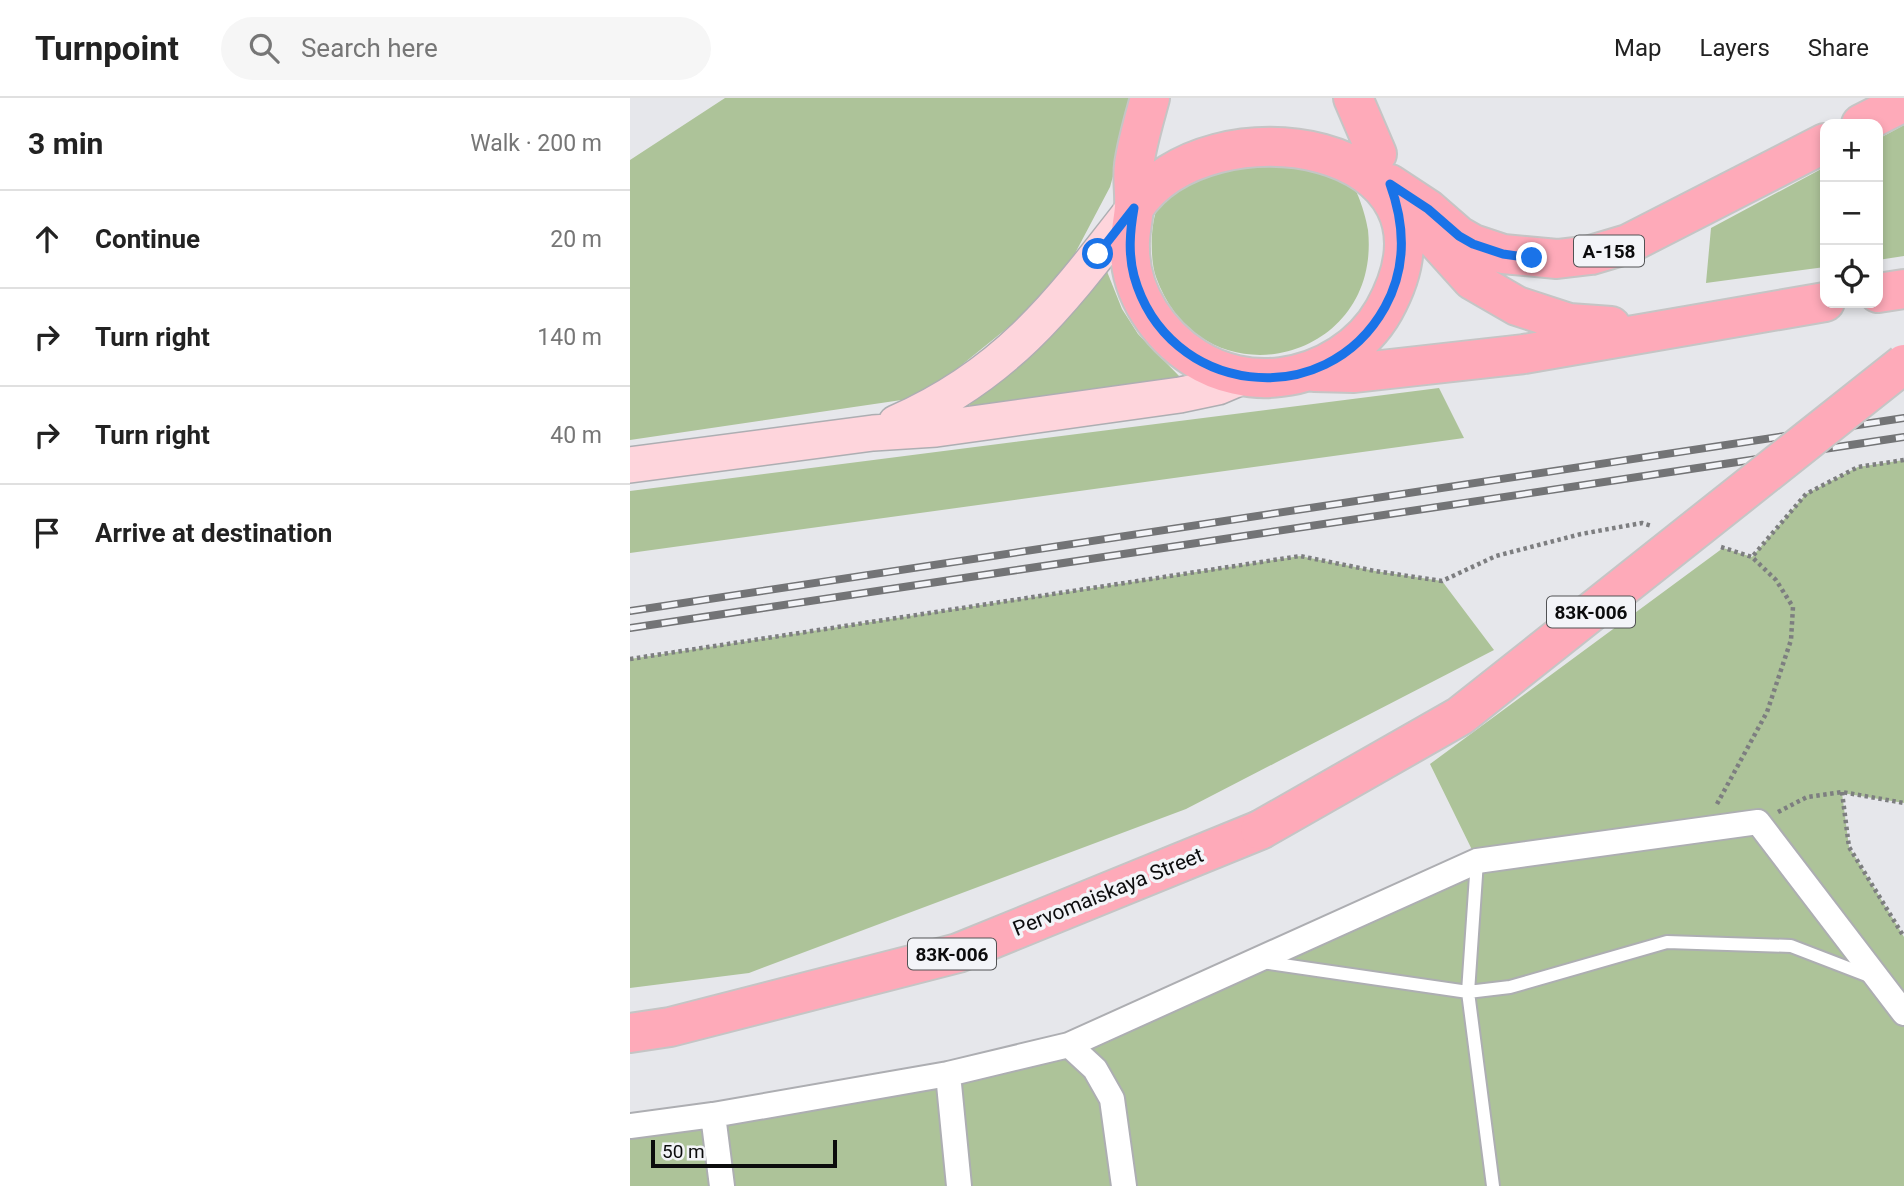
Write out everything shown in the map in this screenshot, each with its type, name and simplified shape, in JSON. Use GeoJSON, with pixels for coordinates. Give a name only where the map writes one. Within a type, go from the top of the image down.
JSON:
{"type":"FeatureCollection","features":[{"type":"Feature","properties":{"kind":"main road"},"geometry":{"type":"LineString","coordinates":[[1134,208],[1134,167],[1150,98]]}},
{"type":"Feature","properties":{"kind":"main road"},"geometry":{"type":"LineString","coordinates":[[1871,119],[1904,102]]}},
{"type":"Feature","properties":{"kind":"main road"},"geometry":{"type":"LineString","coordinates":[[1337,108],[1390,184],[1472,280],[1517,306],[1569,323],[1670,330]]}},
{"type":"Feature","properties":{"kind":"main road"},"geometry":{"type":"LineString","coordinates":[[1193,127],[1158,158],[1143,182],[1134,208],[1130,253],[1137,286],[1152,317],[1165,335],[1191,356],[1222,371],[1244,376],[1276,378],[1308,372],[1354,373],[1524,354],[1820,303]]}},
{"type":"Feature","properties":{"kind":"main road","name":"А-158"},"geometry":{"type":"LineString","coordinates":[[1390,184],[1473,244],[1503,254],[1557,259],[1609,251],[1628,244],[1820,146]]}},
{"type":"Feature","properties":{"kind":"main road"},"geometry":{"type":"LineString","coordinates":[[1308,372],[1329,363],[1357,342],[1380,316],[1391,296],[1399,274],[1402,228],[1390,184]]}},
{"type":"Feature","properties":{"kind":"main road"},"geometry":{"type":"LineString","coordinates":[[1883,292],[1904,289]]}},
{"type":"Feature","properties":{"kind":"main road","name":"Pervomaiskaya Street"},"geometry":{"type":"LineString","coordinates":[[630,1033],[670,1027],[958,953],[1260,830],[1460,716],[1904,364]]}},
{"type":"Feature","properties":{"kind":"street"},"geometry":{"type":"LineString","coordinates":[[873,433],[933,407],[956,393],[1038,327],[1134,208]]}},
{"type":"Feature","properties":{"kind":"street"},"geometry":{"type":"LineString","coordinates":[[630,465],[873,433],[936,429],[1180,395],[1218,387],[1244,376]]}},
{"type":"Feature","properties":{"kind":"street"},"geometry":{"type":"LineString","coordinates":[[630,1126],[713,1115],[948,1074],[1069,1045],[1478,861],[1758,822],[1904,1013]]}},
{"type":"Feature","properties":{"kind":"street"},"geometry":{"type":"LineString","coordinates":[[1069,1045],[1095,1069],[1112,1099],[1124,1186]]}},
{"type":"Feature","properties":{"kind":"street"},"geometry":{"type":"LineString","coordinates":[[948,1074],[960,1186]]}},
{"type":"Feature","properties":{"kind":"street"},"geometry":{"type":"LineString","coordinates":[[713,1115],[722,1186]]}},
{"type":"Feature","properties":{"kind":"lane"},"geometry":{"type":"LineString","coordinates":[[1478,861],[1468,992],[1493,1186]]}},
{"type":"Feature","properties":{"kind":"lane"},"geometry":{"type":"LineString","coordinates":[[1255,961],[1468,992],[1510,987],[1667,942],[1791,946],[1876,978]]}},
{"type":"Feature","properties":{"kind":"path"},"geometry":{"type":"LineString","coordinates":[[1752,557],[1806,495],[1858,467],[1904,460]]}},
{"type":"Feature","properties":{"kind":"path"},"geometry":{"type":"LineString","coordinates":[[630,659],[1300,556],[1375,571],[1442,580],[1496,555],[1642,523],[1653,526]]}},
{"type":"Feature","properties":{"kind":"path"},"geometry":{"type":"LineString","coordinates":[[1704,830],[1767,712],[1791,640],[1793,607],[1776,580],[1752,557],[1711,544]]}},
{"type":"Feature","properties":{"kind":"path"},"geometry":{"type":"LineString","coordinates":[[1842,792],[1849,847],[1904,937]]}},
{"type":"Feature","properties":{"kind":"path"},"geometry":{"type":"LineString","coordinates":[[1758,822],[1807,797],[1842,792],[1904,803]]}},
{"type":"Feature","properties":{"kind":"green space"},"geometry":{"type":"Polygon","coordinates":[[[725,98],[1135,98],[1110,187],[1071,261],[1016,321],[922,397],[630,440],[630,160],[725,98]]]}},
{"type":"Feature","properties":{"kind":"green space"},"geometry":{"type":"Polygon","coordinates":[[[1904,125],[1904,256],[1883,259],[1883,182],[1883,136],[1904,125]]]}},
{"type":"Feature","properties":{"kind":"green space"},"geometry":{"type":"Polygon","coordinates":[[[1252,136],[1349,181],[1358,197],[1368,230],[1365,276],[1347,312],[1319,338],[1284,352],[1247,354],[1210,343],[1179,318],[1154,269],[1153,223],[1164,195],[1252,136]]]}},
{"type":"Feature","properties":{"kind":"green space"},"geometry":{"type":"Polygon","coordinates":[[[1820,170],[1820,268],[1706,283],[1711,228],[1820,170]]]}},
{"type":"Feature","properties":{"kind":"green space"},"geometry":{"type":"Polygon","coordinates":[[[1106,269],[1122,309],[1138,334],[1181,378],[969,410],[970,402],[1106,269]]]}},
{"type":"Feature","properties":{"kind":"green space"},"geometry":{"type":"Polygon","coordinates":[[[1439,388],[1464,438],[630,553],[630,491],[1439,388]]]}},
{"type":"Feature","properties":{"kind":"green space"},"geometry":{"type":"Polygon","coordinates":[[[1904,460],[1904,803],[1842,793],[1849,847],[1904,937],[1904,1186],[630,1186],[630,1126],[1069,1045],[1477,860],[1430,764],[1723,548],[1752,557],[1806,494],[1858,467],[1904,460]]]}},
{"type":"Feature","properties":{"kind":"green space"},"geometry":{"type":"Polygon","coordinates":[[[1300,556],[1442,581],[1494,650],[1186,809],[749,973],[630,988],[630,659],[1300,556]]]}},
{"type":"Feature","properties":{"kind":"railway"},"geometry":{"type":"LineString","coordinates":[[630,611],[1904,418]]}},
{"type":"Feature","properties":{"kind":"railway"},"geometry":{"type":"LineString","coordinates":[[630,628],[1904,437]]}},
{"type":"Feature","properties":{"kind":"route"},"geometry":{"type":"LineString","coordinates":[[1098,254],[1134,208],[1130,231],[1133,275],[1141,297],[1165,335],[1201,362],[1222,371],[1260,378],[1292,376],[1329,363],[1349,350],[1380,316],[1399,274],[1402,251],[1402,228],[1390,184],[1473,244],[1503,254],[1532,258]]}}]}
